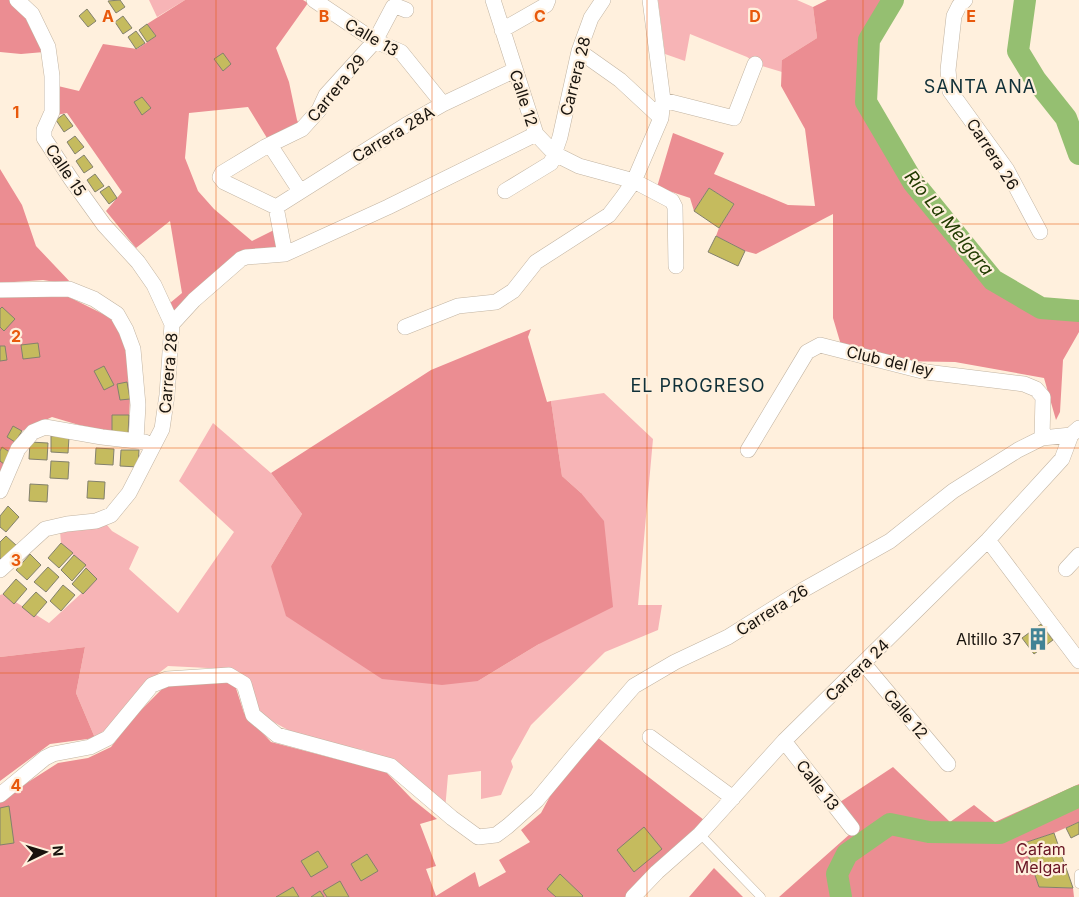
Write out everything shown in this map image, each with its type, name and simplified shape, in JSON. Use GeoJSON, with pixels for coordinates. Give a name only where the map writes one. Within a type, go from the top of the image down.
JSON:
{"type":"FeatureCollection","features":[{"type":"Feature","properties":{"kind":"street","name":"Calle 15"},"geometry":{"type":"LineString","coordinates":[[16,0],[32,14],[48,47],[52,76],[52,112],[44,130],[44,138],[104,225],[138,262],[154,284],[172,324]]}},
{"type":"Feature","properties":{"kind":"street","name":"Calle 13"},"geometry":{"type":"LineString","coordinates":[[314,0],[375,41],[401,52],[443,104]]}},
{"type":"Feature","properties":{"kind":"street","name":"Calle 12"},"geometry":{"type":"LineString","coordinates":[[493,0],[536,134],[555,154],[578,166],[634,181],[672,201],[675,207],[676,266]]}},
{"type":"Feature","properties":{"kind":"street"},"geometry":{"type":"LineString","coordinates":[[502,30],[546,5],[548,0]]}},
{"type":"Feature","properties":{"kind":"street","name":"Carrera 28"},"geometry":{"type":"LineString","coordinates":[[555,154],[579,51],[592,18],[603,0]]}},
{"type":"Feature","properties":{"kind":"street"},"geometry":{"type":"LineString","coordinates":[[405,327],[458,306],[496,302],[513,291],[536,262],[609,215],[634,181],[661,118],[663,100],[650,0]]}},
{"type":"Feature","properties":{"kind":"street","name":"Carrera 26"},"geometry":{"type":"LineString","coordinates":[[965,0],[959,6],[954,16],[948,70],[950,91],[1007,170],[1037,228]]}},
{"type":"Feature","properties":{"kind":"street","name":"Carrera 29"},"geometry":{"type":"LineString","coordinates":[[276,207],[224,182],[220,178],[222,173],[302,129],[319,110],[326,95],[375,41],[395,6],[406,10]]}},
{"type":"Feature","properties":{"kind":"street"},"geometry":{"type":"LineString","coordinates":[[579,51],[620,80],[661,118]]}},
{"type":"Feature","properties":{"kind":"street"},"geometry":{"type":"LineString","coordinates":[[663,100],[734,118],[755,64]]}},
{"type":"Feature","properties":{"kind":"street","name":"Carrera 28A"},"geometry":{"type":"LineString","coordinates":[[276,207],[406,125],[443,104],[515,70]]}},
{"type":"Feature","properties":{"kind":"street","name":"Carrera 28"},"geometry":{"type":"LineString","coordinates":[[0,570],[45,529],[67,524],[96,521],[111,515],[129,493],[162,429],[167,395],[172,324],[194,300],[241,259],[285,254],[536,134]]}},
{"type":"Feature","properties":{"kind":"street"},"geometry":{"type":"LineString","coordinates":[[270,145],[300,191]]}},
{"type":"Feature","properties":{"kind":"street"},"geometry":{"type":"LineString","coordinates":[[505,192],[551,163],[555,154]]}},
{"type":"Feature","properties":{"kind":"street"},"geometry":{"type":"LineString","coordinates":[[276,207],[285,254]]}},
{"type":"Feature","properties":{"kind":"street"},"geometry":{"type":"LineString","coordinates":[[0,290],[69,289],[94,299],[117,314],[126,330],[132,349],[138,405],[136,440]]}},
{"type":"Feature","properties":{"kind":"street","name":"Club del ley"},"geometry":{"type":"LineString","coordinates":[[748,450],[807,352],[820,345],[926,372],[1024,384],[1036,389],[1043,397],[1042,438]]}},
{"type":"Feature","properties":{"kind":"street"},"geometry":{"type":"LineString","coordinates":[[0,492],[18,449],[33,432],[45,427],[155,444]]}},
{"type":"Feature","properties":{"kind":"street","name":"Carrera 26"},"geometry":{"type":"LineString","coordinates":[[0,795],[45,758],[53,754],[90,747],[108,738],[152,685],[167,679],[229,675],[244,684],[253,714],[276,734],[392,766],[452,818],[478,837],[496,835],[537,800],[634,686],[675,662],[728,638],[803,590],[890,541],[953,491],[1018,450],[1042,438],[1075,431]]}},
{"type":"Feature","properties":{"kind":"street","name":"Carrera 24"},"geometry":{"type":"LineString","coordinates":[[633,897],[657,872],[700,834],[784,741],[988,540],[1062,459],[1075,431]]}},
{"type":"Feature","properties":{"kind":"street"},"geometry":{"type":"LineString","coordinates":[[988,540],[1079,661]]}},
{"type":"Feature","properties":{"kind":"street"},"geometry":{"type":"LineString","coordinates":[[1066,569],[1079,555]]}},
{"type":"Feature","properties":{"kind":"street","name":"Calle 12"},"geometry":{"type":"LineString","coordinates":[[864,664],[948,764]]}},
{"type":"Feature","properties":{"kind":"street"},"geometry":{"type":"LineString","coordinates":[[650,737],[733,798]]}},
{"type":"Feature","properties":{"kind":"street","name":"Calle 13"},"geometry":{"type":"LineString","coordinates":[[784,741],[852,828]]}},
{"type":"Feature","properties":{"kind":"lane"},"geometry":{"type":"LineString","coordinates":[[700,834],[761,897]]}},
{"type":"Feature","properties":{"kind":"lane"},"geometry":{"type":"LineString","coordinates":[[1079,874],[1079,884]]}},
{"type":"Feature","properties":{"kind":"shaded area"},"geometry":{"type":"Polygon","coordinates":[[[0,0],[10,0],[28,17],[44,52],[21,54],[0,52],[0,0]]]}},
{"type":"Feature","properties":{"kind":"shaded area"},"geometry":{"type":"Polygon","coordinates":[[[149,0],[185,0],[157,17],[149,0]]]}},
{"type":"Feature","properties":{"kind":"shaded area"},"geometry":{"type":"Polygon","coordinates":[[[185,0],[303,0],[308,3],[276,48],[289,82],[300,126],[267,138],[248,107],[189,113],[185,158],[198,191],[214,209],[252,241],[276,229],[278,253],[243,254],[174,316],[170,303],[182,293],[170,221],[136,248],[106,211],[122,192],[67,113],[56,115],[58,86],[79,91],[103,44],[137,49],[156,36],[147,24],[185,0]]]}},
{"type":"Feature","properties":{"kind":"shaded area"},"geometry":{"type":"Polygon","coordinates":[[[658,0],[797,0],[813,7],[817,38],[782,60],[782,72],[759,65],[747,57],[690,34],[685,61],[665,54],[658,0]]]}},
{"type":"Feature","properties":{"kind":"shaded area"},"geometry":{"type":"Polygon","coordinates":[[[827,0],[888,0],[861,41],[859,101],[910,188],[988,284],[1040,314],[1079,316],[1079,332],[1063,360],[1060,412],[1056,420],[1044,378],[955,362],[896,361],[841,345],[833,318],[833,214],[756,254],[745,251],[716,236],[734,204],[709,188],[694,211],[690,198],[657,187],[673,133],[724,153],[714,174],[788,205],[815,206],[805,129],[781,86],[782,60],[817,38],[813,7],[827,0]]]}},
{"type":"Feature","properties":{"kind":"shaded area"},"geometry":{"type":"Polygon","coordinates":[[[0,169],[22,205],[36,246],[73,285],[43,280],[0,283],[0,169]]]}},
{"type":"Feature","properties":{"kind":"shaded area"},"geometry":{"type":"Polygon","coordinates":[[[65,295],[111,318],[121,329],[131,380],[128,435],[79,425],[52,417],[22,431],[0,472],[0,297],[65,295]]]}},
{"type":"Feature","properties":{"kind":"shaded area"},"geometry":{"type":"Polygon","coordinates":[[[531,329],[528,337],[547,402],[551,401],[562,476],[581,493],[604,521],[613,607],[539,644],[478,681],[442,685],[382,679],[286,616],[271,566],[302,514],[271,473],[431,370],[531,329]]]}},
{"type":"Feature","properties":{"kind":"shaded area"},"geometry":{"type":"Polygon","coordinates":[[[604,393],[653,439],[638,605],[662,605],[658,630],[605,652],[531,725],[511,761],[513,767],[501,795],[481,799],[481,771],[448,775],[445,810],[399,767],[364,750],[330,745],[288,730],[261,715],[228,669],[168,666],[142,686],[116,721],[95,738],[76,693],[85,647],[0,657],[0,595],[3,594],[49,623],[97,579],[61,543],[60,531],[107,525],[112,531],[139,547],[129,569],[178,613],[234,532],[179,481],[213,423],[271,473],[302,514],[271,566],[478,681],[539,644],[581,493],[562,476],[551,401],[604,393]]]}},
{"type":"Feature","properties":{"kind":"shaded area"},"geometry":{"type":"Polygon","coordinates":[[[85,647],[76,693],[95,738],[50,744],[0,781],[0,657],[85,647]]]}},
{"type":"Feature","properties":{"kind":"shaded area"},"geometry":{"type":"Polygon","coordinates":[[[234,682],[244,713],[271,742],[386,772],[412,799],[437,819],[420,824],[436,866],[426,869],[436,896],[475,872],[479,887],[506,872],[499,860],[530,842],[521,830],[541,813],[555,787],[597,737],[704,820],[625,897],[0,897],[0,800],[58,763],[88,758],[111,747],[135,716],[165,686],[234,682]]]}},
{"type":"Feature","properties":{"kind":"shaded area"},"geometry":{"type":"Polygon","coordinates":[[[893,767],[950,822],[974,805],[995,822],[1079,784],[1079,822],[1024,843],[1039,887],[1073,888],[1074,897],[779,897],[859,826],[840,802],[893,767]]]}},
{"type":"Feature","properties":{"kind":"shaded area"},"geometry":{"type":"Polygon","coordinates":[[[714,868],[743,897],[689,897],[714,868]]]}},
{"type":"Feature","properties":{"kind":"building"},"geometry":{"type":"Polygon","coordinates":[[[120,0],[125,7],[116,13],[108,1],[120,0]]]}},
{"type":"Feature","properties":{"kind":"building"},"geometry":{"type":"Polygon","coordinates":[[[87,9],[96,21],[88,27],[79,16],[87,9]]]}},
{"type":"Feature","properties":{"kind":"building"},"geometry":{"type":"Polygon","coordinates":[[[123,16],[132,28],[123,34],[115,22],[123,16]]]}},
{"type":"Feature","properties":{"kind":"building"},"geometry":{"type":"Polygon","coordinates":[[[147,24],[156,36],[147,42],[139,30],[147,24]]]}},
{"type":"Feature","properties":{"kind":"building"},"geometry":{"type":"Polygon","coordinates":[[[136,31],[145,43],[136,49],[128,37],[136,31]]]}},
{"type":"Feature","properties":{"kind":"building"},"geometry":{"type":"Polygon","coordinates":[[[223,53],[231,64],[223,71],[214,59],[223,53]]]}},
{"type":"Feature","properties":{"kind":"building"},"geometry":{"type":"Polygon","coordinates":[[[142,97],[151,108],[142,115],[134,102],[142,97]]]}},
{"type":"Feature","properties":{"kind":"building"},"geometry":{"type":"Polygon","coordinates":[[[64,114],[73,126],[64,132],[56,120],[64,114]]]}},
{"type":"Feature","properties":{"kind":"building"},"geometry":{"type":"Polygon","coordinates":[[[75,136],[84,147],[75,154],[67,142],[75,136]]]}},
{"type":"Feature","properties":{"kind":"building"},"geometry":{"type":"Polygon","coordinates":[[[84,155],[93,167],[84,173],[76,161],[84,155]]]}},
{"type":"Feature","properties":{"kind":"building"},"geometry":{"type":"Polygon","coordinates":[[[95,174],[104,186],[95,192],[87,180],[95,174]]]}},
{"type":"Feature","properties":{"kind":"building"},"geometry":{"type":"Polygon","coordinates":[[[109,186],[117,198],[109,204],[100,192],[109,186]]]}},
{"type":"Feature","properties":{"kind":"building"},"geometry":{"type":"Polygon","coordinates":[[[709,188],[734,204],[719,228],[694,211],[709,188]]]}},
{"type":"Feature","properties":{"kind":"building"},"geometry":{"type":"Polygon","coordinates":[[[716,236],[745,251],[738,266],[708,252],[716,236]]]}},
{"type":"Feature","properties":{"kind":"building"},"geometry":{"type":"Polygon","coordinates":[[[2,307],[15,319],[4,331],[0,327],[0,309],[2,307]]]}},
{"type":"Feature","properties":{"kind":"building"},"geometry":{"type":"Polygon","coordinates":[[[38,343],[40,357],[23,359],[21,345],[38,343]]]}},
{"type":"Feature","properties":{"kind":"building"},"geometry":{"type":"Polygon","coordinates":[[[0,346],[5,346],[7,360],[0,361],[0,346]]]}},
{"type":"Feature","properties":{"kind":"building"},"geometry":{"type":"Polygon","coordinates":[[[104,366],[114,385],[104,390],[94,371],[104,366]]]}},
{"type":"Feature","properties":{"kind":"building"},"geometry":{"type":"Polygon","coordinates":[[[127,382],[130,399],[120,400],[117,384],[127,382]]]}},
{"type":"Feature","properties":{"kind":"building"},"geometry":{"type":"Polygon","coordinates":[[[112,415],[129,415],[128,435],[112,435],[112,415]]]}},
{"type":"Feature","properties":{"kind":"building"},"geometry":{"type":"Polygon","coordinates":[[[13,426],[22,431],[15,442],[7,437],[13,426]]]}},
{"type":"Feature","properties":{"kind":"building"},"geometry":{"type":"Polygon","coordinates":[[[51,436],[69,437],[68,453],[51,452],[51,436]]]}},
{"type":"Feature","properties":{"kind":"building"},"geometry":{"type":"Polygon","coordinates":[[[30,442],[48,443],[47,460],[29,459],[30,442]]]}},
{"type":"Feature","properties":{"kind":"building"},"geometry":{"type":"Polygon","coordinates":[[[2,447],[11,453],[4,464],[0,461],[2,447]]]}},
{"type":"Feature","properties":{"kind":"building"},"geometry":{"type":"Polygon","coordinates":[[[96,448],[114,449],[113,465],[95,464],[96,448]]]}},
{"type":"Feature","properties":{"kind":"building"},"geometry":{"type":"Polygon","coordinates":[[[121,450],[139,450],[138,467],[120,466],[121,450]]]}},
{"type":"Feature","properties":{"kind":"building"},"geometry":{"type":"Polygon","coordinates":[[[51,461],[69,462],[68,479],[50,478],[51,461]]]}},
{"type":"Feature","properties":{"kind":"building"},"geometry":{"type":"Polygon","coordinates":[[[88,481],[105,482],[104,499],[87,498],[88,481]]]}},
{"type":"Feature","properties":{"kind":"building"},"geometry":{"type":"Polygon","coordinates":[[[30,484],[48,485],[47,502],[29,501],[30,484]]]}},
{"type":"Feature","properties":{"kind":"building"},"geometry":{"type":"Polygon","coordinates":[[[8,506],[19,517],[6,532],[0,527],[0,516],[8,506]]]}},
{"type":"Feature","properties":{"kind":"building"},"geometry":{"type":"Polygon","coordinates":[[[6,536],[17,546],[3,561],[0,558],[0,542],[6,536]]]}},
{"type":"Feature","properties":{"kind":"building"},"geometry":{"type":"Polygon","coordinates":[[[61,543],[73,553],[59,568],[48,558],[61,543]]]}},
{"type":"Feature","properties":{"kind":"building"},"geometry":{"type":"Polygon","coordinates":[[[30,554],[41,565],[27,580],[16,570],[30,554]]]}},
{"type":"Feature","properties":{"kind":"building"},"geometry":{"type":"Polygon","coordinates":[[[74,555],[86,565],[72,581],[61,570],[74,555]]]}},
{"type":"Feature","properties":{"kind":"building"},"geometry":{"type":"Polygon","coordinates":[[[48,567],[59,577],[46,592],[34,582],[48,567]]]}},
{"type":"Feature","properties":{"kind":"building"},"geometry":{"type":"Polygon","coordinates":[[[86,568],[97,579],[83,594],[72,584],[86,568]]]}},
{"type":"Feature","properties":{"kind":"building"},"geometry":{"type":"Polygon","coordinates":[[[16,579],[27,589],[14,604],[3,594],[16,579]]]}},
{"type":"Feature","properties":{"kind":"building"},"geometry":{"type":"Polygon","coordinates":[[[63,585],[75,595],[61,611],[50,601],[63,585]]]}},
{"type":"Feature","properties":{"kind":"building"},"geometry":{"type":"Polygon","coordinates":[[[36,592],[47,602],[34,617],[22,607],[36,592]]]}},
{"type":"Feature","properties":{"kind":"building","name":"Altillo 37"},"geometry":{"type":"Polygon","coordinates":[[[1041,624],[1053,640],[1034,654],[1022,638],[1041,624]]]}},
{"type":"Feature","properties":{"kind":"building"},"geometry":{"type":"Polygon","coordinates":[[[9,806],[14,843],[0,845],[0,808],[9,806]]]}},
{"type":"Feature","properties":{"kind":"building"},"geometry":{"type":"Polygon","coordinates":[[[1079,822],[1079,834],[1071,838],[1066,828],[1079,822]]]}},
{"type":"Feature","properties":{"kind":"building"},"geometry":{"type":"Polygon","coordinates":[[[644,827],[662,849],[634,872],[617,850],[644,827]]]}},
{"type":"Feature","properties":{"kind":"building"},"geometry":{"type":"Polygon","coordinates":[[[1054,833],[1073,888],[1039,887],[1024,843],[1054,833]]]}},
{"type":"Feature","properties":{"kind":"building"},"geometry":{"type":"Polygon","coordinates":[[[318,851],[328,867],[311,877],[301,861],[318,851]]]}},
{"type":"Feature","properties":{"kind":"building"},"geometry":{"type":"Polygon","coordinates":[[[367,854],[378,871],[361,881],[351,864],[367,854]]]}},
{"type":"Feature","properties":{"kind":"building"},"geometry":{"type":"Polygon","coordinates":[[[560,874],[582,897],[556,897],[547,889],[560,874]]]}},
{"type":"Feature","properties":{"kind":"building"},"geometry":{"type":"Polygon","coordinates":[[[340,881],[349,897],[327,897],[323,891],[340,881]]]}},
{"type":"Feature","properties":{"kind":"building"},"geometry":{"type":"Polygon","coordinates":[[[293,887],[299,897],[276,897],[293,887]]]}},
{"type":"Feature","properties":{"kind":"building"},"geometry":{"type":"Polygon","coordinates":[[[320,891],[324,897],[311,897],[320,891]]]}},
{"type":"Feature","properties":{"kind":"waterway","name":"Río La Melgara"},"geometry":{"type":"LineString","coordinates":[[893,0],[869,40],[866,102],[913,182],[993,280],[1041,308],[1079,311]]}},
{"type":"Feature","properties":{"kind":"waterway","name":"Río La Melgara"},"geometry":{"type":"LineString","coordinates":[[1025,0],[1018,51],[1035,79],[1066,118],[1079,154]]}},
{"type":"Feature","properties":{"kind":"waterway","name":"Río La Melgara"},"geometry":{"type":"LineString","coordinates":[[841,897],[837,874],[847,854],[890,824],[929,832],[1000,833],[1079,796]]}},
{"type":"Feature","properties":{"kind":"place","name":"Altillo 37"},"geometry":{"type":"Point","coordinates":[1038,639]}},
{"type":"Feature","properties":{"kind":"district","name":"SANTA ANA"},"geometry":{"type":"Point","coordinates":[980,87]}},
{"type":"Feature","properties":{"kind":"district","name":"EL PROGRESO"},"geometry":{"type":"Point","coordinates":[698,386]}},
{"type":"Feature","properties":{"kind":"park label","name":"Cafam Melgar"},"geometry":{"type":"Point","coordinates":[1041,858]}}]}
